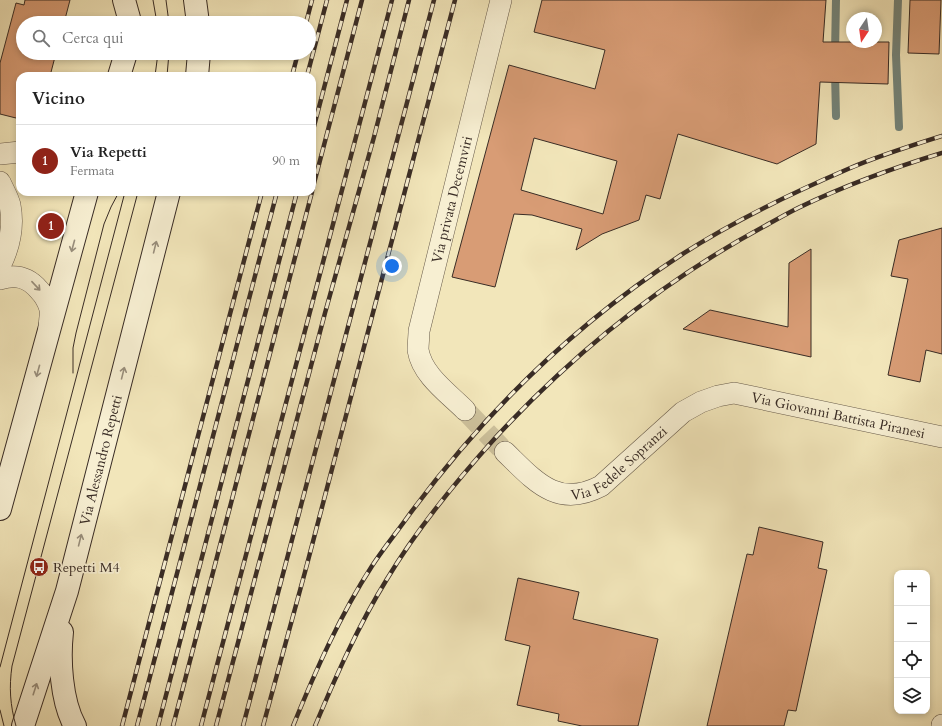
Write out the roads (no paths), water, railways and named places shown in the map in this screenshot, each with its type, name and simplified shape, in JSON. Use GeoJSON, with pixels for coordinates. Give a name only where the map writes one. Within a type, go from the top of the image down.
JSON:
{"type":"FeatureCollection","features":[{"type":"Feature","properties":{"kind":"main road"},"geometry":{"type":"LineString","coordinates":[[124,0],[128,16]]}},
{"type":"Feature","properties":{"kind":"main road"},"geometry":{"type":"LineString","coordinates":[[195,0],[197,16]]}},
{"type":"Feature","properties":{"kind":"main road"},"geometry":{"type":"LineString","coordinates":[[121,72],[124,60]]}},
{"type":"Feature","properties":{"kind":"main road"},"geometry":{"type":"LineString","coordinates":[[197,72],[198,60]]}},
{"type":"Feature","properties":{"kind":"main road"},"geometry":{"type":"LineString","coordinates":[[0,508],[87,196]]}},
{"type":"Feature","properties":{"kind":"main road","name":"Via Alessandro Repetti"},"geometry":{"type":"LineString","coordinates":[[23,726],[67,591],[168,196]]}},
{"type":"Feature","properties":{"kind":"main road"},"geometry":{"type":"LineString","coordinates":[[67,591],[62,624],[60,657],[64,689],[71,716],[76,726]]}},
{"type":"Feature","properties":{"kind":"street","name":"Via privata Decemviri"},"geometry":{"type":"LineString","coordinates":[[465,410],[432,377],[422,363],[418,350],[419,331],[501,0]]}},
{"type":"Feature","properties":{"kind":"street"},"geometry":{"type":"LineString","coordinates":[[0,154],[16,152]]}},
{"type":"Feature","properties":{"kind":"street"},"geometry":{"type":"LineString","coordinates":[[0,182],[10,204],[11,222],[7,250],[0,266]]}},
{"type":"Feature","properties":{"kind":"street"},"geometry":{"type":"LineString","coordinates":[[0,279],[10,276],[32,282],[44,296],[50,309],[48,334]]}},
{"type":"Feature","properties":{"kind":"street","name":"Via Giovanni Battista Piranesi"},"geometry":{"type":"LineString","coordinates":[[734,393],[942,437]]}},
{"type":"Feature","properties":{"kind":"street","name":"Via Fedele Sopranzi"},"geometry":{"type":"LineString","coordinates":[[505,452],[543,486],[559,493],[573,495],[589,492],[601,486],[683,412],[701,402],[718,396],[734,393]]}},
{"type":"Feature","properties":{"kind":"waterway"},"geometry":{"type":"LineString","coordinates":[[835,53],[836,0]]}},
{"type":"Feature","properties":{"kind":"waterway"},"geometry":{"type":"LineString","coordinates":[[898,0],[896,55],[899,127]]}},
{"type":"Feature","properties":{"kind":"waterway"},"geometry":{"type":"LineString","coordinates":[[835,72],[836,116]]}},
{"type":"Feature","properties":{"kind":"tunnel"},"geometry":{"type":"LineString","coordinates":[[465,410],[505,452]]}},
{"type":"Feature","properties":{"kind":"tram line"},"geometry":{"type":"LineString","coordinates":[[153,0],[156,16]]}},
{"type":"Feature","properties":{"kind":"tram line"},"geometry":{"type":"LineString","coordinates":[[166,0],[168,16]]}},
{"type":"Feature","properties":{"kind":"tram line"},"geometry":{"type":"LineString","coordinates":[[156,72],[157,60]]}},
{"type":"Feature","properties":{"kind":"tram line"},"geometry":{"type":"LineString","coordinates":[[167,72],[168,60]]}},
{"type":"Feature","properties":{"kind":"tram line"},"geometry":{"type":"LineString","coordinates":[[73,373],[73,348],[76,333],[104,224],[117,196]]}},
{"type":"Feature","properties":{"kind":"tram line"},"geometry":{"type":"LineString","coordinates":[[0,667],[124,196]]}},
{"type":"Feature","properties":{"kind":"tram line"},"geometry":{"type":"LineString","coordinates":[[16,726],[12,711],[12,666],[137,196]]}},
{"type":"Feature","properties":{"kind":"tram line"},"geometry":{"type":"LineString","coordinates":[[0,710],[4,726]]}},
{"type":"Feature","properties":{"kind":"railway"},"geometry":{"type":"LineString","coordinates":[[308,16],[312,0]]}},
{"type":"Feature","properties":{"kind":"railway"},"geometry":{"type":"LineString","coordinates":[[316,42],[327,0]]}},
{"type":"Feature","properties":{"kind":"railway"},"geometry":{"type":"LineString","coordinates":[[316,119],[347,0]]}},
{"type":"Feature","properties":{"kind":"railway"},"geometry":{"type":"LineString","coordinates":[[316,176],[362,0]]}},
{"type":"Feature","properties":{"kind":"railway"},"geometry":{"type":"LineString","coordinates":[[201,726],[392,0]]}},
{"type":"Feature","properties":{"kind":"railway"},"geometry":{"type":"LineString","coordinates":[[216,726],[325,313],[374,137],[409,0]]}},
{"type":"Feature","properties":{"kind":"railway"},"geometry":{"type":"LineString","coordinates":[[243,726],[434,0]]}},
{"type":"Feature","properties":{"kind":"railway"},"geometry":{"type":"LineString","coordinates":[[263,726],[305,572],[455,0]]}},
{"type":"Feature","properties":{"kind":"railway"},"geometry":{"type":"LineString","coordinates":[[293,72],[296,60]]}},
{"type":"Feature","properties":{"kind":"railway"},"geometry":{"type":"LineString","coordinates":[[308,72],[311,60]]}},
{"type":"Feature","properties":{"kind":"railway"},"geometry":{"type":"LineString","coordinates":[[293,726],[319,665],[349,604],[381,553],[438,477],[468,441],[500,406],[568,341],[604,310],[642,282],[681,255],[741,220],[805,188],[859,164],[942,136]]}},
{"type":"Feature","properties":{"kind":"railway"},"geometry":{"type":"LineString","coordinates":[[315,726],[339,670],[366,615],[387,579],[424,523],[497,436],[526,405],[557,376],[621,321],[655,295],[726,248],[789,213],[833,192],[942,153]]}},
{"type":"Feature","properties":{"kind":"railway"},"geometry":{"type":"LineString","coordinates":[[122,726],[261,196]]}},
{"type":"Feature","properties":{"kind":"railway"},"geometry":{"type":"LineString","coordinates":[[137,726],[276,196]]}},
{"type":"Feature","properties":{"kind":"railway"},"geometry":{"type":"LineString","coordinates":[[158,726],[296,196]]}},
{"type":"Feature","properties":{"kind":"railway"},"geometry":{"type":"LineString","coordinates":[[173,726],[311,196]]}},
{"type":"Feature","properties":{"kind":"place","name":"Via Repetti"},"geometry":{"type":"Point","coordinates":[51,226]}},
{"type":"Feature","properties":{"kind":"place","name":"Repetti M4"},"geometry":{"type":"Point","coordinates":[39,567]}}]}
